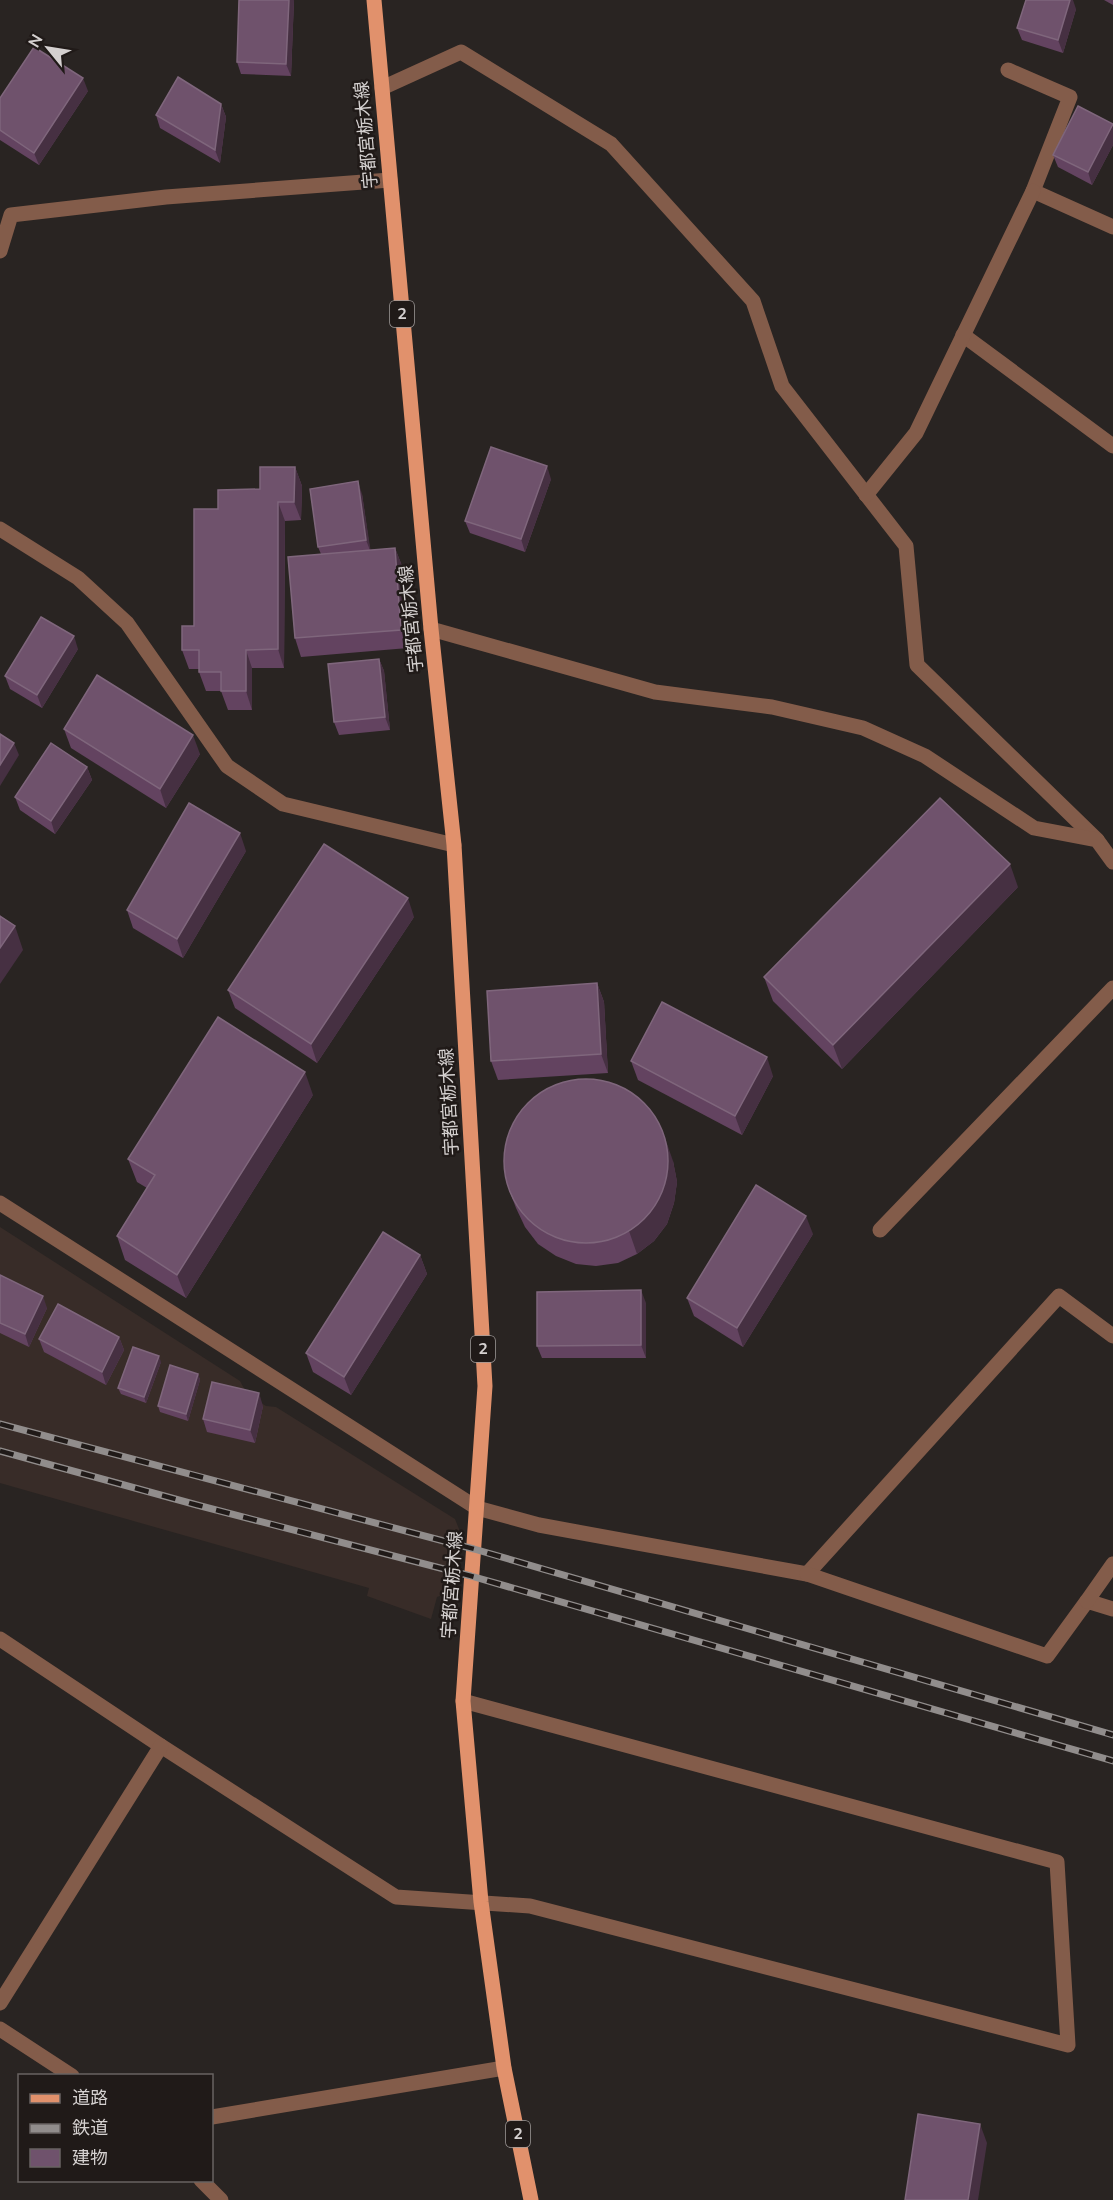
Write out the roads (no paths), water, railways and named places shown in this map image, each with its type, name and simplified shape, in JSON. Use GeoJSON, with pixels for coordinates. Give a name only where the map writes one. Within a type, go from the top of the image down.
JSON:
{"type":"FeatureCollection","features":[{"type":"Feature","properties":{"kind":"main road","name":"宇都宮栃木線"},"geometry":{"type":"LineString","coordinates":[[374,0],[431,629],[454,845],[485,1386],[463,1701],[481,1902],[504,2068],[531,2200]]}},
{"type":"Feature","properties":{"kind":"street"},"geometry":{"type":"LineString","coordinates":[[382,88],[461,52],[611,144],[753,301],[782,386],[906,546],[917,665],[1097,840],[1113,862]]}},
{"type":"Feature","properties":{"kind":"street"},"geometry":{"type":"LineString","coordinates":[[866,495],[916,433],[1032,191],[1070,97],[1008,70]]}},
{"type":"Feature","properties":{"kind":"street"},"geometry":{"type":"LineString","coordinates":[[0,251],[10,215],[166,197],[390,180]]}},
{"type":"Feature","properties":{"kind":"street"},"geometry":{"type":"LineString","coordinates":[[1032,191],[1113,227]]}},
{"type":"Feature","properties":{"kind":"street"},"geometry":{"type":"LineString","coordinates":[[963,335],[1113,446]]}},
{"type":"Feature","properties":{"kind":"street"},"geometry":{"type":"LineString","coordinates":[[0,529],[78,578],[127,623],[226,766],[283,804],[454,845]]}},
{"type":"Feature","properties":{"kind":"street"},"geometry":{"type":"LineString","coordinates":[[431,629],[655,692],[772,708],[863,728],[925,756],[1034,828],[1097,840]]}},
{"type":"Feature","properties":{"kind":"street"},"geometry":{"type":"LineString","coordinates":[[880,1230],[1113,988]]}},
{"type":"Feature","properties":{"kind":"street"},"geometry":{"type":"LineString","coordinates":[[0,1203],[477,1508],[539,1525],[807,1574],[1047,1656],[1113,1564]]}},
{"type":"Feature","properties":{"kind":"street"},"geometry":{"type":"LineString","coordinates":[[807,1574],[1059,1296],[1113,1336]]}},
{"type":"Feature","properties":{"kind":"street"},"geometry":{"type":"LineString","coordinates":[[1087,1601],[1113,1609]]}},
{"type":"Feature","properties":{"kind":"street"},"geometry":{"type":"LineString","coordinates":[[0,1639],[160,1746],[396,1898],[530,1906],[1068,2045],[1057,1862],[463,1701]]}},
{"type":"Feature","properties":{"kind":"street"},"geometry":{"type":"LineString","coordinates":[[0,2003],[160,1746]]}},
{"type":"Feature","properties":{"kind":"street"},"geometry":{"type":"LineString","coordinates":[[0,2029],[69,2074]]}},
{"type":"Feature","properties":{"kind":"street"},"geometry":{"type":"LineString","coordinates":[[213,2117],[504,2068]]}},
{"type":"Feature","properties":{"kind":"street"},"geometry":{"type":"LineString","coordinates":[[202,2182],[222,2200]]}},
{"type":"Feature","properties":{"kind":"railway"},"geometry":{"type":"LineString","coordinates":[[0,1424],[474,1549],[1113,1735]]}},
{"type":"Feature","properties":{"kind":"railway"},"geometry":{"type":"LineString","coordinates":[[0,1451],[471,1576],[1113,1761]]}}]}
